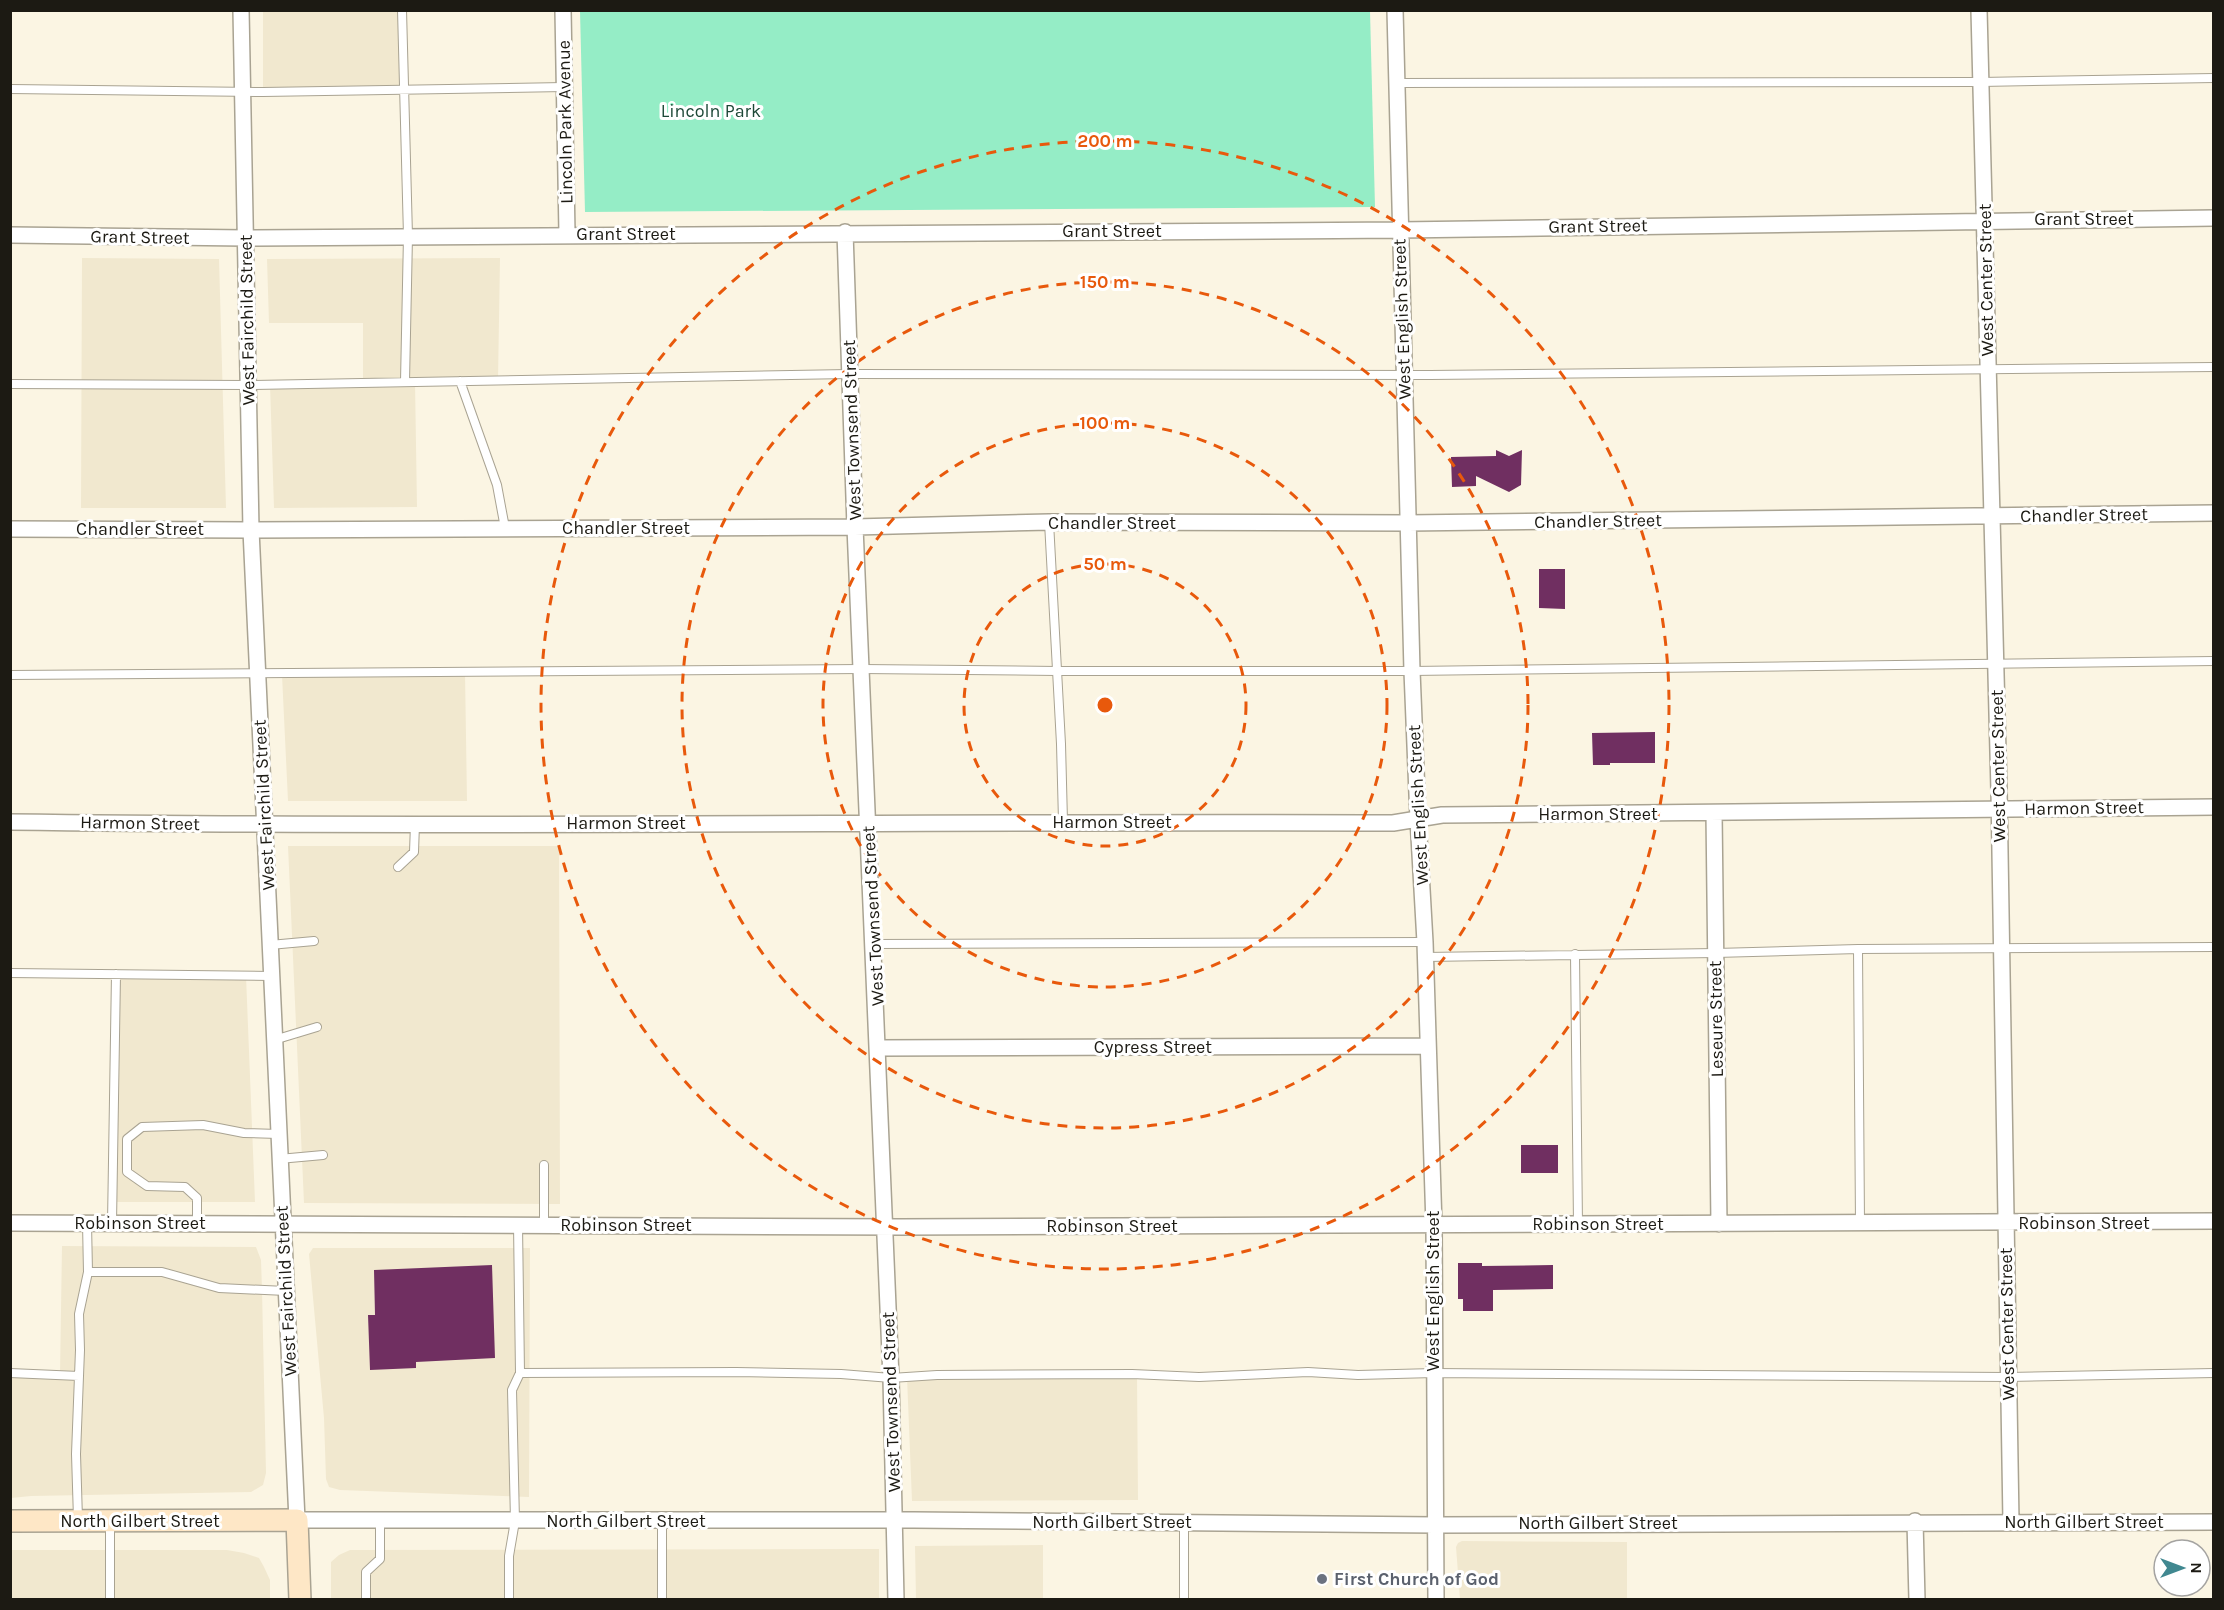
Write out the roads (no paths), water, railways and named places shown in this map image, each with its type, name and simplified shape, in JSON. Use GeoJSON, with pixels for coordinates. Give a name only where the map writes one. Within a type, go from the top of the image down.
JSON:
{"type":"FeatureCollection","features":[{"type":"Feature","properties":{"kind":"main road","name":"North Gilbert Street"},"geometry":{"type":"LineString","coordinates":[[10,1521],[297,1520]]}},
{"type":"Feature","properties":{"kind":"main road","name":"West Fairchild Street"},"geometry":{"type":"LineString","coordinates":[[297,1520],[300,1599]]}},
{"type":"Feature","properties":{"kind":"street","name":"West Fairchild Street"},"geometry":{"type":"LineString","coordinates":[[241,10],[251,530],[297,1520]]}},
{"type":"Feature","properties":{"kind":"street","name":"Lincoln Park Avenue"},"geometry":{"type":"LineString","coordinates":[[563,10],[567,234]]}},
{"type":"Feature","properties":{"kind":"street","name":"West English Street"},"geometry":{"type":"LineString","coordinates":[[1395,10],[1412,671],[1425,949],[1434,1226],[1436,1599]]}},
{"type":"Feature","properties":{"kind":"street","name":"West Center Street"},"geometry":{"type":"LineString","coordinates":[[1979,10],[2000,809],[2011,1522]]}},
{"type":"Feature","properties":{"kind":"street","name":"Grant Street"},"geometry":{"type":"LineString","coordinates":[[10,235],[245,238],[845,232],[1400,230],[2214,218]]}},
{"type":"Feature","properties":{"kind":"street","name":"West Townsend Street"},"geometry":{"type":"LineString","coordinates":[[845,232],[855,527],[886,1227],[896,1599]]}},
{"type":"Feature","properties":{"kind":"street","name":"Chandler Street"},"geometry":{"type":"LineString","coordinates":[[10,529],[855,527],[1049,522],[1408,524],[2214,513]]}},
{"type":"Feature","properties":{"kind":"street","name":"Harmon Street"},"geometry":{"type":"LineString","coordinates":[[10,822],[265,825],[1063,821],[1393,823],[1442,815],[2214,807]]}},
{"type":"Feature","properties":{"kind":"street","name":"Leseure Street"},"geometry":{"type":"LineString","coordinates":[[1714,813],[1719,1224]]}},
{"type":"Feature","properties":{"kind":"street","name":"Cypress Street"},"geometry":{"type":"LineString","coordinates":[[878,1048],[1428,1046]]}},
{"type":"Feature","properties":{"kind":"street","name":"Robinson Street"},"geometry":{"type":"LineString","coordinates":[[10,1223],[886,1227],[2214,1221]]}},
{"type":"Feature","properties":{"kind":"street","name":"North Gilbert Street"},"geometry":{"type":"LineString","coordinates":[[297,1520],[1184,1522],[1435,1525],[2214,1521]]}},
{"type":"Feature","properties":{"kind":"street"},"geometry":{"type":"LineString","coordinates":[[1916,1521],[1917,1599]]}},
{"type":"Feature","properties":{"kind":"lane"},"geometry":{"type":"LineString","coordinates":[[402,10],[408,236],[405,382]]}},
{"type":"Feature","properties":{"kind":"lane"},"geometry":{"type":"LineString","coordinates":[[1396,83],[1982,82],[2214,78]]}},
{"type":"Feature","properties":{"kind":"lane"},"geometry":{"type":"LineString","coordinates":[[10,89],[243,92],[564,87]]}},
{"type":"Feature","properties":{"kind":"lane"},"geometry":{"type":"LineString","coordinates":[[10,384],[248,385],[849,374],[1404,374],[2214,366]]}},
{"type":"Feature","properties":{"kind":"lane"},"geometry":{"type":"LineString","coordinates":[[460,381],[497,485],[505,528]]}},
{"type":"Feature","properties":{"kind":"lane"},"geometry":{"type":"LineString","coordinates":[[1049,522],[1063,821]]}},
{"type":"Feature","properties":{"kind":"lane"},"geometry":{"type":"LineString","coordinates":[[10,675],[862,669],[1412,671],[2214,661]]}},
{"type":"Feature","properties":{"kind":"lane"},"geometry":{"type":"LineString","coordinates":[[398,867],[414,852],[415,824]]}},
{"type":"Feature","properties":{"kind":"lane"},"geometry":{"type":"LineString","coordinates":[[270,945],[314,941]]}},
{"type":"Feature","properties":{"kind":"lane"},"geometry":{"type":"LineString","coordinates":[[874,944],[1425,949],[1575,954],[1858,949],[2214,947]]}},
{"type":"Feature","properties":{"kind":"lane"},"geometry":{"type":"LineString","coordinates":[[1858,949],[1860,1223]]}},
{"type":"Feature","properties":{"kind":"lane"},"geometry":{"type":"LineString","coordinates":[[1575,954],[1578,1224]]}},
{"type":"Feature","properties":{"kind":"lane"},"geometry":{"type":"LineString","coordinates":[[10,974],[271,976]]}},
{"type":"Feature","properties":{"kind":"lane"},"geometry":{"type":"LineString","coordinates":[[112,1223],[116,974]]}},
{"type":"Feature","properties":{"kind":"lane"},"geometry":{"type":"LineString","coordinates":[[274,1040],[317,1027]]}},
{"type":"Feature","properties":{"kind":"lane"},"geometry":{"type":"LineString","coordinates":[[197,1223],[197,1198],[185,1187],[147,1186],[127,1172],[127,1139],[142,1126],[203,1125],[244,1133],[278,1134]]}},
{"type":"Feature","properties":{"kind":"lane"},"geometry":{"type":"LineString","coordinates":[[279,1159],[323,1155]]}},
{"type":"Feature","properties":{"kind":"lane"},"geometry":{"type":"LineString","coordinates":[[544,1165],[544,1225]]}},
{"type":"Feature","properties":{"kind":"lane"},"geometry":{"type":"LineString","coordinates":[[78,1521],[76,1454],[79,1314],[88,1272],[87,1223]]}},
{"type":"Feature","properties":{"kind":"lane"},"geometry":{"type":"LineString","coordinates":[[509,1599],[509,1556],[515,1521],[512,1390],[520,1373],[518,1224]]}},
{"type":"Feature","properties":{"kind":"lane"},"geometry":{"type":"LineString","coordinates":[[88,1272],[162,1272],[219,1288],[286,1292]]}},
{"type":"Feature","properties":{"kind":"lane"},"geometry":{"type":"LineString","coordinates":[[520,1373],[736,1372],[841,1374],[891,1378],[937,1375],[1132,1374],[1199,1377],[1308,1372],[1358,1375],[1434,1373],[2008,1377],[2214,1373]]}},
{"type":"Feature","properties":{"kind":"lane"},"geometry":{"type":"LineString","coordinates":[[10,1373],[79,1376]]}},
{"type":"Feature","properties":{"kind":"lane"},"geometry":{"type":"LineString","coordinates":[[662,1520],[662,1599]]}},
{"type":"Feature","properties":{"kind":"lane"},"geometry":{"type":"LineString","coordinates":[[110,1521],[110,1599]]}},
{"type":"Feature","properties":{"kind":"lane"},"geometry":{"type":"LineString","coordinates":[[366,1599],[366,1572],[380,1558],[381,1521]]}},
{"type":"Feature","properties":{"kind":"lane"},"geometry":{"type":"LineString","coordinates":[[1184,1522],[1184,1599]]}},
{"type":"Feature","properties":{"kind":"place","name":"First Church of God"},"geometry":{"type":"Point","coordinates":[1322,1579]}},
{"type":"Feature","properties":{"kind":"park label","name":"Lincoln Park"},"geometry":{"type":"Point","coordinates":[711,111]}}]}
